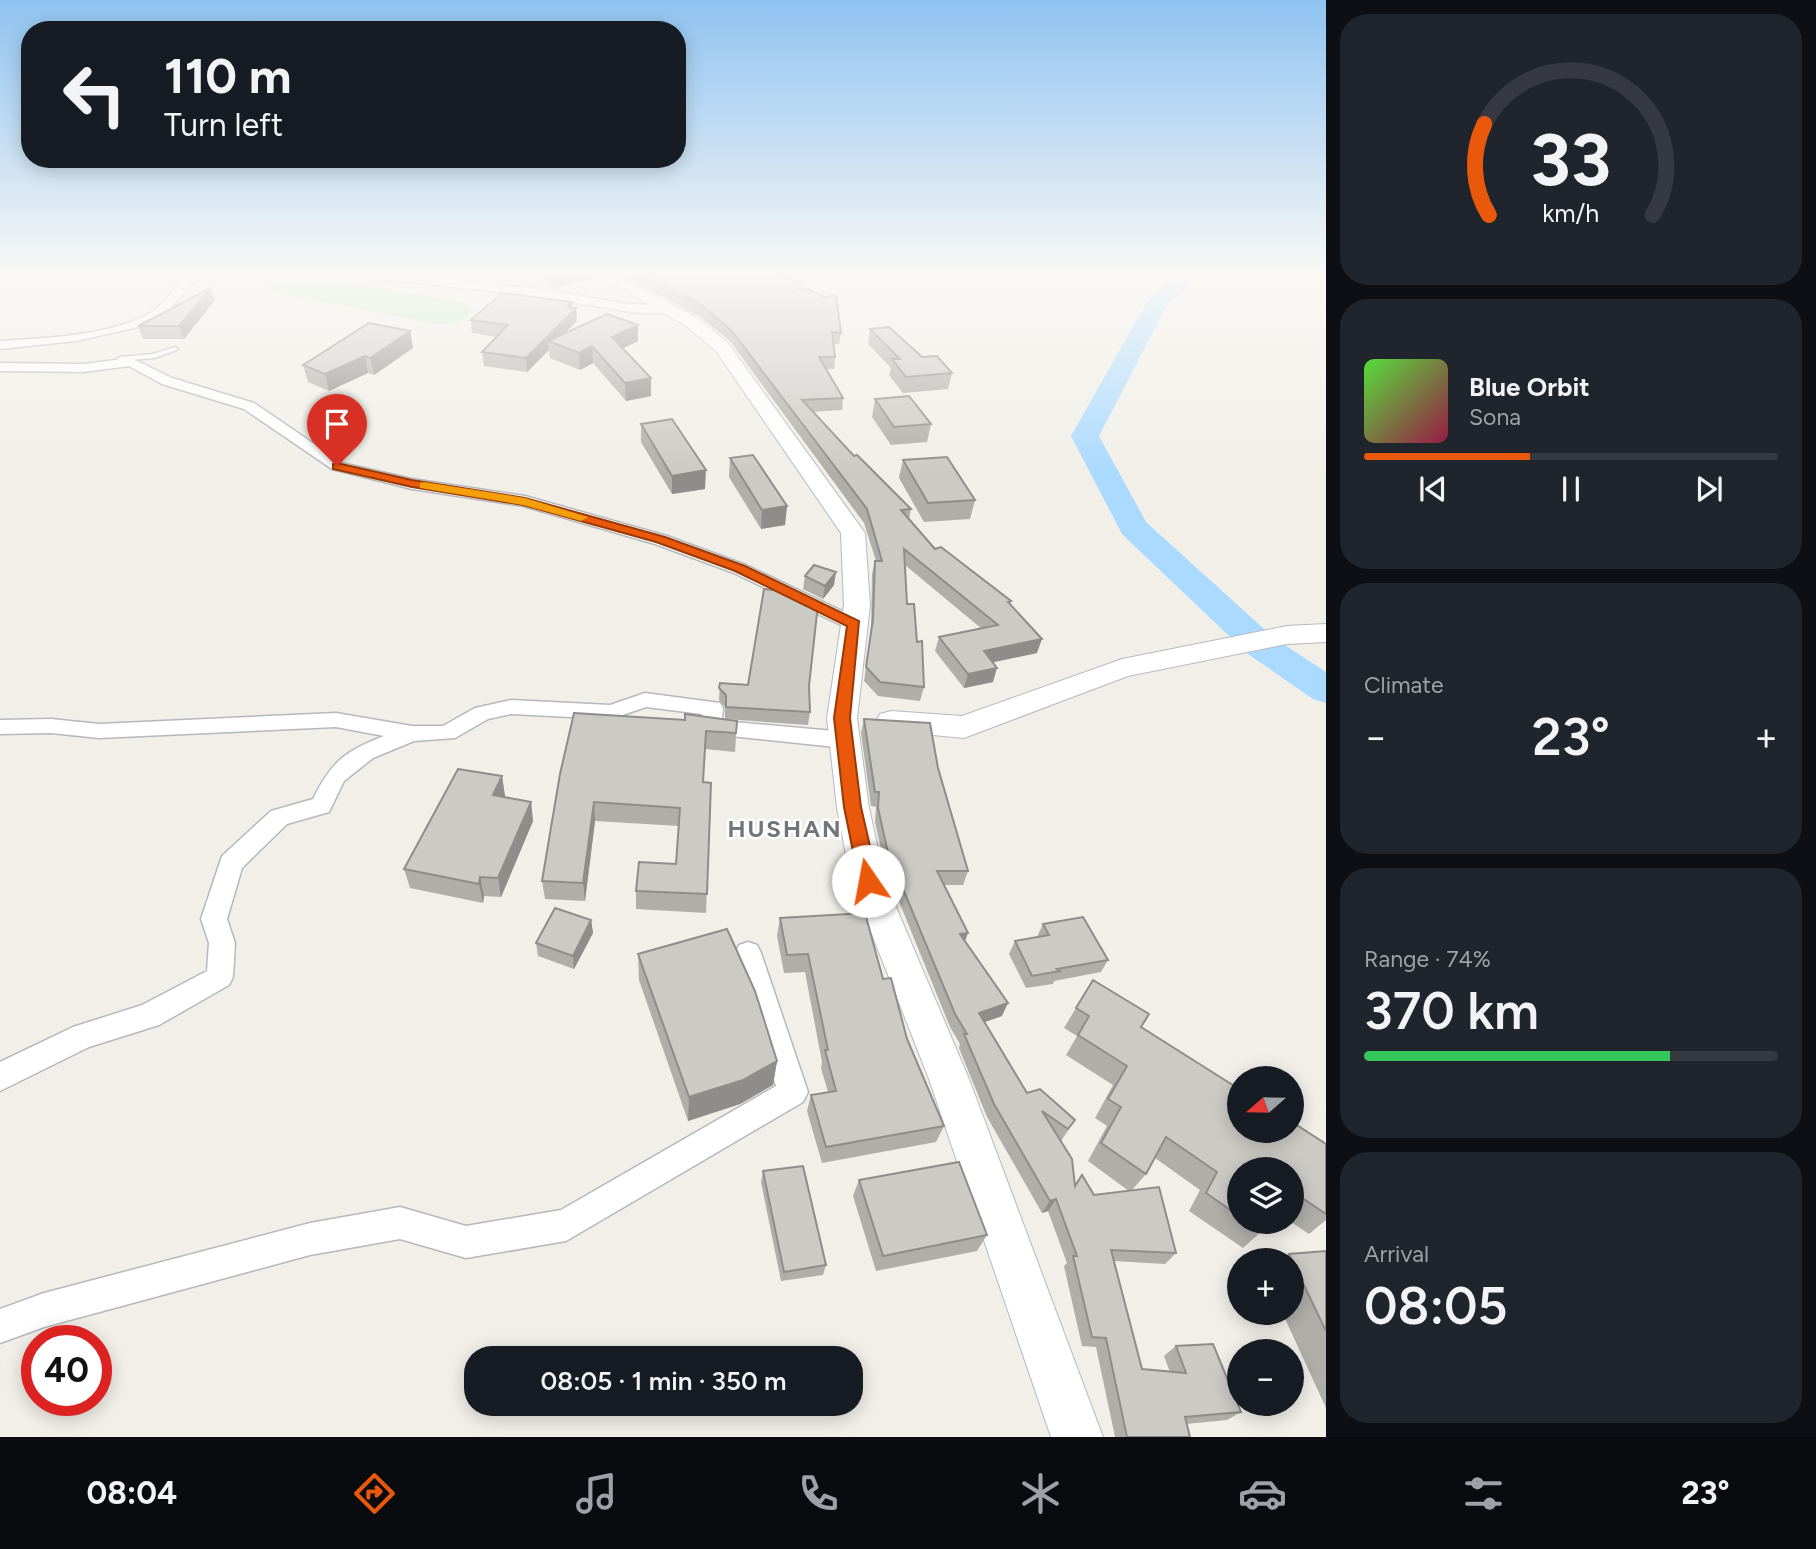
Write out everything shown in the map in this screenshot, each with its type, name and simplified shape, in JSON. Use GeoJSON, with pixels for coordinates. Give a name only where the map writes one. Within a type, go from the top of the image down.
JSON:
{"type":"FeatureCollection","features":[{"type":"Feature","properties":{"kind":"street"},"geometry":{"type":"LineString","coordinates":[[0,345],[56,339]]}},
{"type":"Feature","properties":{"kind":"street"},"geometry":{"type":"LineString","coordinates":[[78,339],[94,351],[126,361],[167,381],[248,406],[337,466],[412,484],[525,501],[661,540],[740,569],[854,624]]}},
{"type":"Feature","properties":{"kind":"street"},"geometry":{"type":"LineString","coordinates":[[713,339],[722,346],[836,505],[853,533],[857,605],[843,729],[853,807],[868,881],[949,1079],[1077,1437]]}},
{"type":"Feature","properties":{"kind":"street"},"geometry":{"type":"LineString","coordinates":[[0,367],[84,368],[126,361]]}},
{"type":"Feature","properties":{"kind":"street"},"geometry":{"type":"LineString","coordinates":[[0,727],[51,726],[99,731],[336,720],[412,734],[447,733],[482,713],[511,707],[611,712],[645,700],[713,708],[711,727],[964,727],[1122,668],[1287,635],[1326,633]]}},
{"type":"Feature","properties":{"kind":"street"},"geometry":{"type":"LineString","coordinates":[[0,1077],[83,1036],[149,1016],[220,977],[222,943],[215,919],[231,863],[279,817],[321,807],[335,776],[365,752],[412,734]]}},
{"type":"Feature","properties":{"kind":"street"},"geometry":{"type":"LineString","coordinates":[[0,1326],[44,1310],[310,1239],[400,1223],[466,1242],[566,1225],[793,1091],[748,953]]}},
{"type":"Feature","properties":{"kind":"lane"},"geometry":{"type":"LineString","coordinates":[[126,361],[176,349]]}},
{"type":"Feature","properties":{"kind":"building"},"geometry":{"type":"Polygon","coordinates":[[[344,339],[398,339],[370,358],[365,356],[325,374],[303,365],[344,339]]]}},
{"type":"Feature","properties":{"kind":"building"},"geometry":{"type":"Polygon","coordinates":[[[494,339],[545,339],[526,358],[482,352],[494,339]]]}},
{"type":"Feature","properties":{"kind":"building"},"geometry":{"type":"Polygon","coordinates":[[[614,339],[651,378],[625,383],[592,346],[579,353],[548,341],[614,339]]]}},
{"type":"Feature","properties":{"kind":"building"},"geometry":{"type":"Polygon","coordinates":[[[738,339],[833,339],[835,357],[819,357],[843,398],[802,400],[854,456],[857,455],[911,509],[901,510],[935,549],[941,547],[1011,601],[1008,602],[1042,639],[984,651],[997,668],[968,674],[939,637],[998,625],[904,549],[907,604],[914,604],[917,642],[922,641],[924,687],[880,682],[866,667],[873,619],[875,561],[882,561],[867,509],[738,339]]]}},
{"type":"Feature","properties":{"kind":"building"},"geometry":{"type":"Polygon","coordinates":[[[880,339],[902,339],[922,357],[937,356],[952,373],[906,377],[892,359],[900,359],[880,339]]]}},
{"type":"Feature","properties":{"kind":"building"},"geometry":{"type":"Polygon","coordinates":[[[909,396],[931,424],[894,427],[875,399],[909,396]]]}},
{"type":"Feature","properties":{"kind":"building"},"geometry":{"type":"Polygon","coordinates":[[[672,419],[706,470],[672,476],[641,424],[672,419]]]}},
{"type":"Feature","properties":{"kind":"building"},"geometry":{"type":"Polygon","coordinates":[[[753,455],[787,506],[762,510],[730,458],[753,455]]]}},
{"type":"Feature","properties":{"kind":"building"},"geometry":{"type":"Polygon","coordinates":[[[947,457],[975,500],[928,503],[903,460],[947,457]]]}},
{"type":"Feature","properties":{"kind":"building"},"geometry":{"type":"Polygon","coordinates":[[[814,565],[836,572],[825,586],[805,576],[814,565]]]}},
{"type":"Feature","properties":{"kind":"building"},"geometry":{"type":"Polygon","coordinates":[[[764,589],[792,592],[818,604],[809,686],[810,712],[726,707],[726,695],[719,688],[720,683],[748,685],[764,589]]]}},
{"type":"Feature","properties":{"kind":"building"},"geometry":{"type":"Polygon","coordinates":[[[574,713],[685,720],[685,714],[737,721],[736,733],[706,731],[703,782],[711,783],[707,894],[636,891],[639,862],[676,864],[680,808],[594,802],[583,883],[542,881],[560,774],[574,713]]]}},
{"type":"Feature","properties":{"kind":"building"},"geometry":{"type":"Polygon","coordinates":[[[864,719],[930,723],[938,768],[968,871],[937,871],[968,933],[960,934],[1008,1003],[979,1013],[1027,1093],[1040,1089],[1075,1120],[1068,1129],[1042,1111],[1072,1159],[1075,1186],[1082,1175],[1094,1195],[1159,1187],[1176,1253],[1111,1250],[1142,1369],[1186,1373],[1176,1346],[1213,1344],[1227,1378],[1227,1413],[1185,1417],[1190,1437],[1127,1437],[1106,1338],[1092,1337],[1073,1256],[1077,1256],[1056,1199],[1050,1201],[994,1104],[964,1034],[967,1034],[955,1014],[888,853],[878,808],[879,792],[875,792],[864,719]]]}},
{"type":"Feature","properties":{"kind":"building"},"geometry":{"type":"Polygon","coordinates":[[[458,769],[502,776],[493,795],[531,802],[498,878],[480,877],[479,884],[404,869],[458,769]]]}},
{"type":"Feature","properties":{"kind":"building"},"geometry":{"type":"Polygon","coordinates":[[[555,908],[591,920],[573,956],[536,943],[555,908]]]}},
{"type":"Feature","properties":{"kind":"building"},"geometry":{"type":"Polygon","coordinates":[[[865,913],[883,979],[891,978],[907,1039],[944,1126],[826,1147],[811,1095],[836,1091],[825,1050],[828,1050],[808,954],[787,955],[780,918],[865,913]]]}},
{"type":"Feature","properties":{"kind":"building"},"geometry":{"type":"Polygon","coordinates":[[[1083,917],[1108,960],[1032,976],[1015,941],[1049,935],[1043,924],[1083,917]]]}},
{"type":"Feature","properties":{"kind":"building"},"geometry":{"type":"Polygon","coordinates":[[[727,929],[755,991],[777,1061],[743,1080],[689,1097],[638,954],[727,929]]]}},
{"type":"Feature","properties":{"kind":"building"},"geometry":{"type":"Polygon","coordinates":[[[1093,980],[1149,1014],[1141,1027],[1227,1081],[1227,1143],[1304,1143],[1304,1130],[1326,1144],[1326,1214],[1304,1199],[1304,1157],[1227,1157],[1227,1208],[1206,1193],[1217,1172],[1166,1137],[1146,1174],[1101,1143],[1121,1107],[1108,1099],[1127,1066],[1078,1035],[1089,1016],[1076,1008],[1093,980]]]}},
{"type":"Feature","properties":{"kind":"building"},"geometry":{"type":"Polygon","coordinates":[[[959,1162],[987,1235],[883,1256],[859,1180],[959,1162]]]}},
{"type":"Feature","properties":{"kind":"building"},"geometry":{"type":"Polygon","coordinates":[[[803,1166],[826,1265],[784,1272],[763,1171],[803,1166]]]}},
{"type":"Feature","properties":{"kind":"building"},"geometry":{"type":"Polygon","coordinates":[[[1326,1251],[1326,1331],[1304,1285],[1304,1253],[1326,1251]]]}},
{"type":"Feature","properties":{"kind":"waterway"},"geometry":{"type":"LineString","coordinates":[[1138,339],[1085,436],[1133,527],[1261,646],[1326,690]]}},
{"type":"Feature","properties":{"kind":"slow traffic"},"geometry":{"type":"LineString","coordinates":[[424,486],[525,501],[581,517]]}},
{"type":"Feature","properties":{"kind":"district","name":"HUSHAN"},"geometry":{"type":"Point","coordinates":[785,829]}},
{"type":"Feature","properties":{"kind":"route"},"geometry":{"type":"LineString","coordinates":[[337,466],[412,484],[525,501],[661,540],[740,569],[854,624],[842,718],[853,807],[868,881]]}}]}
